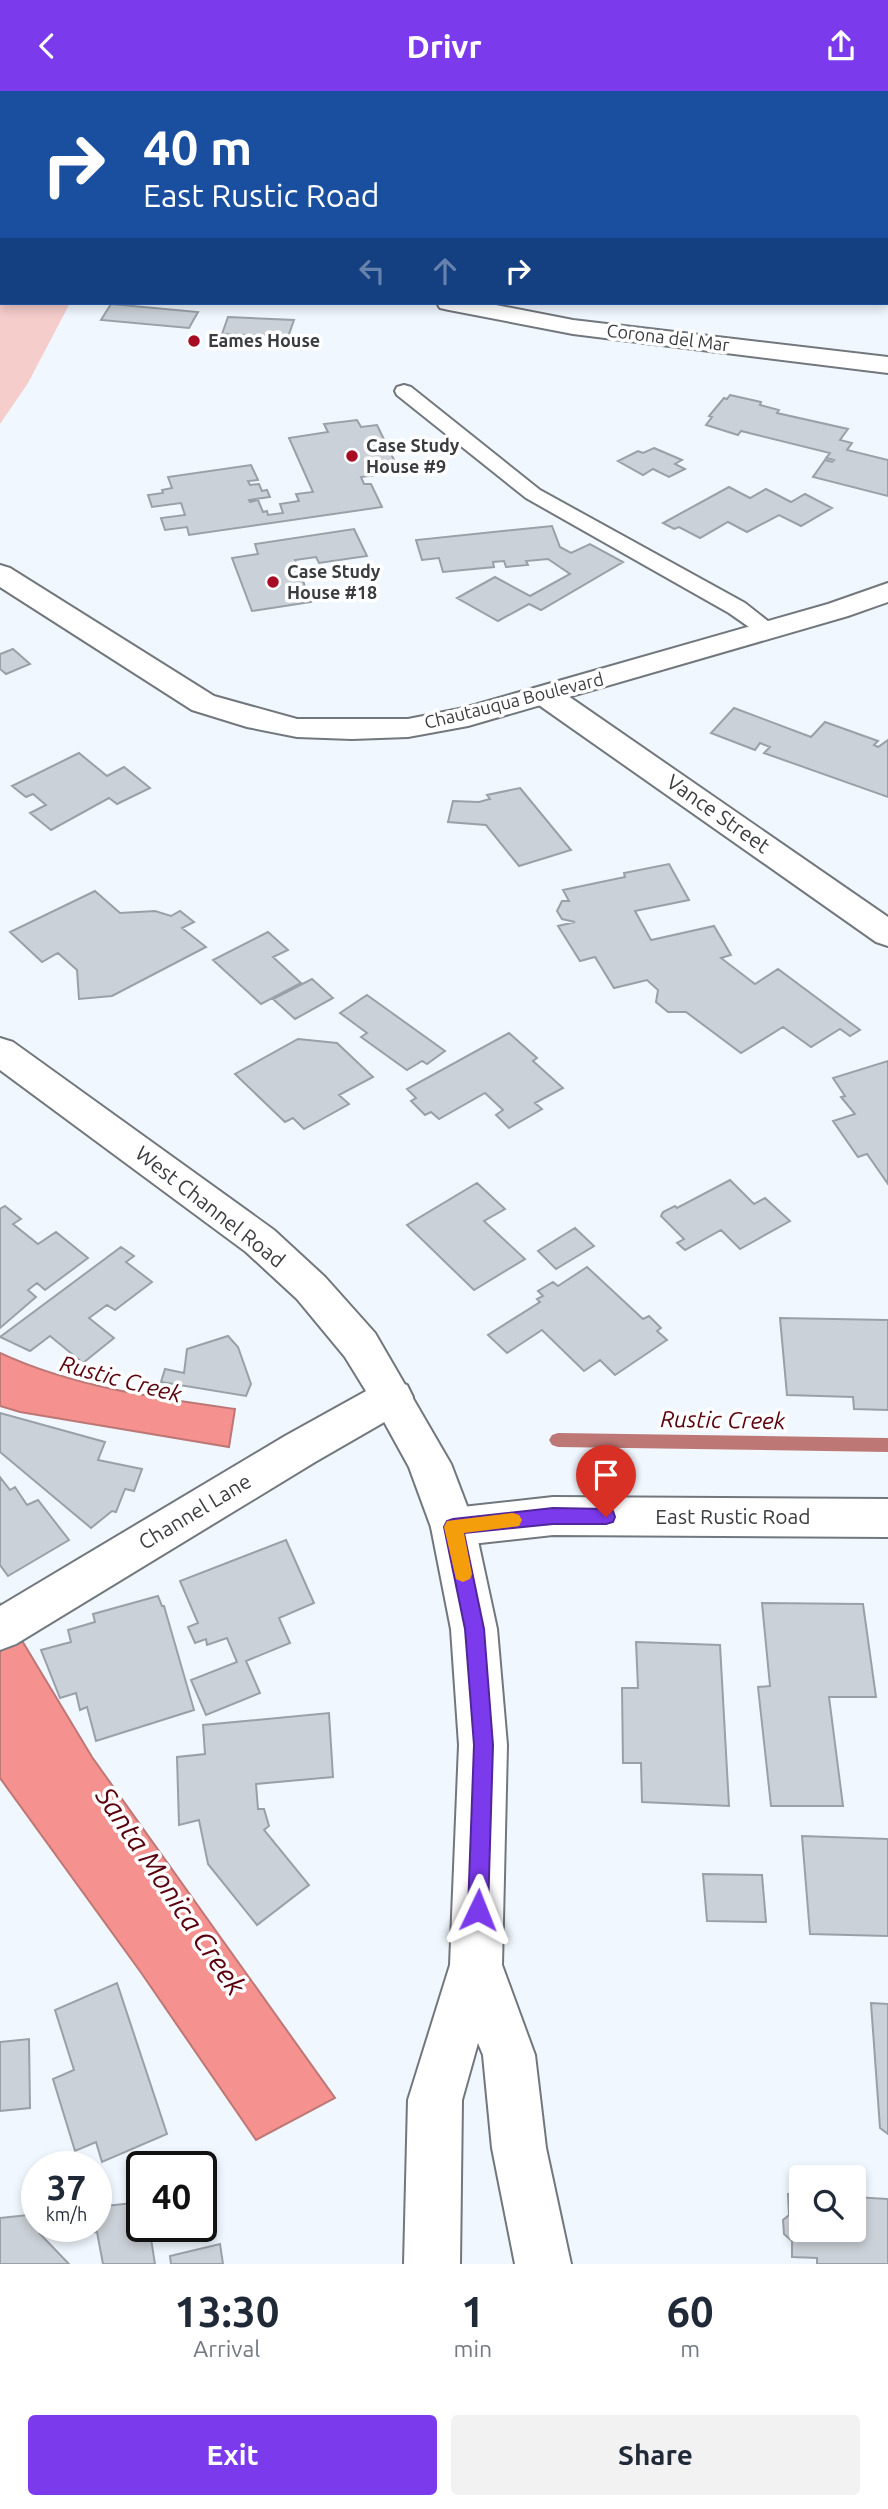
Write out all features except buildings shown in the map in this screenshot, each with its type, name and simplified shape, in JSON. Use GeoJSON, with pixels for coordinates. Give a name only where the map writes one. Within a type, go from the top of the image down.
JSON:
{"type":"FeatureCollection","features":[{"type":"Feature","properties":{"kind":"street","name":"Corona del Mar"},"geometry":{"type":"LineString","coordinates":[[459,305],[573,327],[888,365]]}},
{"type":"Feature","properties":{"kind":"street","name":"Chautauqua Boulevard"},"geometry":{"type":"LineString","coordinates":[[0,574],[203,703],[258,720],[297,728],[408,728],[468,717],[838,610],[888,591]]}},
{"type":"Feature","properties":{"kind":"street","name":"Vance Street"},"geometry":{"type":"LineString","coordinates":[[547,696],[888,934]]}},
{"type":"Feature","properties":{"kind":"street","name":"West Channel Road"},"geometry":{"type":"LineString","coordinates":[[0,1051],[260,1241],[311,1288],[360,1345],[392,1397],[429,1464],[453,1527],[474,1629],[484,1745],[476,1965],[435,2100],[432,2264]]}},
{"type":"Feature","properties":{"kind":"street","name":"Channel Lane"},"geometry":{"type":"LineString","coordinates":[[8,1626],[300,1448],[392,1397]]}},
{"type":"Feature","properties":{"kind":"street","name":"East Rustic Road"},"geometry":{"type":"LineString","coordinates":[[453,1527],[553,1516],[888,1518]]}},
{"type":"Feature","properties":{"kind":"street","name":"West Channel Road"},"geometry":{"type":"LineString","coordinates":[[476,1965],[509,2055],[519,2148],[543,2264]]}},
{"type":"Feature","properties":{"kind":"lane"},"geometry":{"type":"LineString","coordinates":[[404,391],[533,494],[737,608],[767,629]]}},
{"type":"Feature","properties":{"kind":"shaded area"},"geometry":{"type":"Polygon","coordinates":[[[0,305],[69,305],[28,383],[0,424],[0,305]]]}},
{"type":"Feature","properties":{"kind":"water"},"geometry":{"type":"Polygon","coordinates":[[[0,1353],[56,1375],[85,1383],[235,1409],[229,1447],[20,1412],[0,1406],[0,1353]]]}},
{"type":"Feature","properties":{"kind":"water","name":"Santa Monica Creek"},"geometry":{"type":"Polygon","coordinates":[[[0,1604],[92,1757],[335,2098],[256,2140],[142,1974],[0,1778],[0,1604]]]}},
{"type":"Feature","properties":{"kind":"waterway","name":"Rustic Creek"},"geometry":{"type":"LineString","coordinates":[[558,1440],[888,1445]]}},
{"type":"Feature","properties":{"kind":"slow traffic"},"geometry":{"type":"LineString","coordinates":[[463,1574],[453,1527],[513,1520]]}},
{"type":"Feature","properties":{"kind":"place","name":"Eames House"},"geometry":{"type":"Point","coordinates":[194,341]}},
{"type":"Feature","properties":{"kind":"place","name":"Case Study House #9"},"geometry":{"type":"Point","coordinates":[352,456]}},
{"type":"Feature","properties":{"kind":"place","name":"Case Study House #18"},"geometry":{"type":"Point","coordinates":[273,582]}},
{"type":"Feature","properties":{"kind":"route"},"geometry":{"type":"LineString","coordinates":[[478,1910],[484,1745],[474,1629],[453,1527],[553,1516],[606,1517]]}}]}
